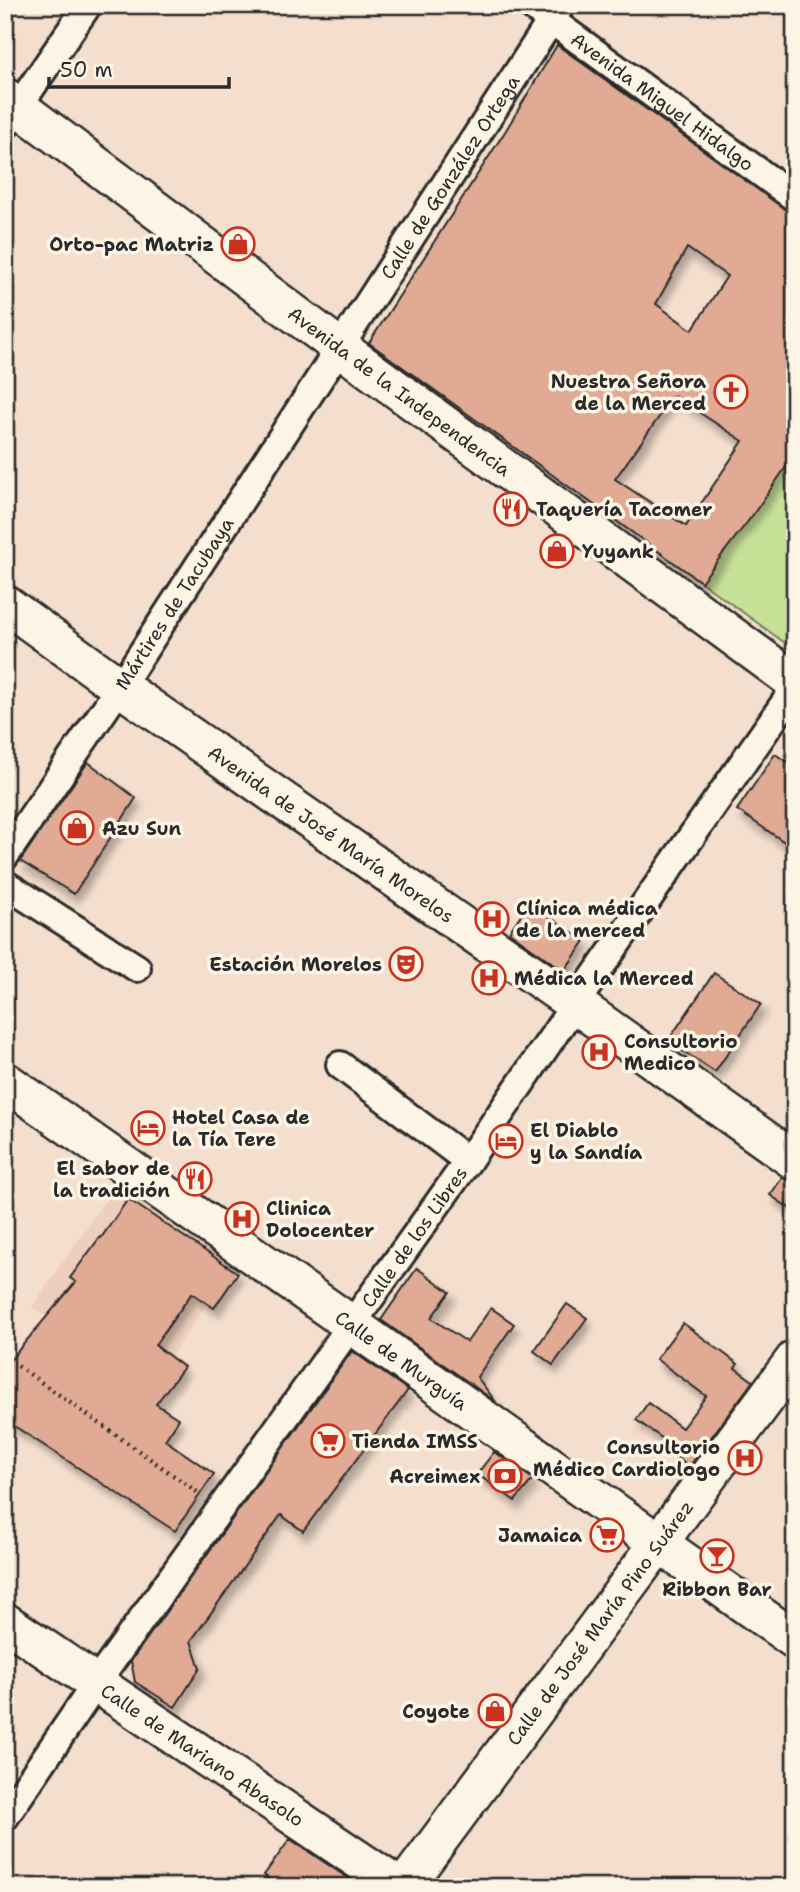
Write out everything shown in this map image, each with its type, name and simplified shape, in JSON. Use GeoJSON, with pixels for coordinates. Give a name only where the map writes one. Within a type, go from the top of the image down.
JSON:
{"type":"FeatureCollection","features":[{"type":"Feature","properties":{"kind":"main road","name":"Avenida de la Independencia"},"geometry":{"type":"LineString","coordinates":[[9,110],[339,347],[795,682]]}},
{"type":"Feature","properties":{"kind":"main road","name":"Avenida de José María Morelos"},"geometry":{"type":"LineString","coordinates":[[5,604],[120,688],[575,1004],[795,1161]]}},
{"type":"Feature","properties":{"kind":"main road","name":"Calle de Murguía"},"geometry":{"type":"LineString","coordinates":[[5,1081],[795,1640]]}},
{"type":"Feature","properties":{"kind":"main road","name":"Calle de José María Pino Suárez"},"geometry":{"type":"LineString","coordinates":[[404,1887],[795,1359]]}},
{"type":"Feature","properties":{"kind":"main road","name":"Calle de Mariano Abasolo"},"geometry":{"type":"LineString","coordinates":[[5,1622],[399,1887]]}},
{"type":"Feature","properties":{"kind":"street"},"geometry":{"type":"LineString","coordinates":[[9,110],[89,5]]}},
{"type":"Feature","properties":{"kind":"street","name":"Avenida Miguel Hidalgo"},"geometry":{"type":"LineString","coordinates":[[548,10],[795,198]]}},
{"type":"Feature","properties":{"kind":"street","name":"Calle de González Ortega"},"geometry":{"type":"LineString","coordinates":[[339,347],[548,10]]}},
{"type":"Feature","properties":{"kind":"street","name":"Mártires de Tacubaya"},"geometry":{"type":"LineString","coordinates":[[5,856],[120,688],[339,347]]}},
{"type":"Feature","properties":{"kind":"street","name":"Calle de los Libres"},"geometry":{"type":"LineString","coordinates":[[5,1816],[97,1682],[468,1161],[795,688]]}},
{"type":"Feature","properties":{"kind":"street"},"geometry":{"type":"LineString","coordinates":[[5,884],[137,968]]}},
{"type":"Feature","properties":{"kind":"street"},"geometry":{"type":"LineString","coordinates":[[340,1065],[468,1161]]}},
{"type":"Feature","properties":{"kind":"path"},"geometry":{"type":"LineString","coordinates":[[18,1366],[221,1509]]}},
{"type":"Feature","properties":{"kind":"shaded area"},"geometry":{"type":"Polygon","coordinates":[[[120,1179],[237,1259],[150,1387],[32,1307],[120,1179]]]}},
{"type":"Feature","properties":{"kind":"green space"},"geometry":{"type":"Polygon","coordinates":[[[795,454],[795,645],[792,648],[701,582],[795,454]]]}},
{"type":"Feature","properties":{"kind":"building"},"geometry":{"type":"Polygon","coordinates":[[[557,45],[795,216],[795,454],[701,582],[369,343],[506,130],[557,45]],[[687,248],[656,304],[692,330],[727,276],[687,248]],[[674,396],[615,479],[686,526],[743,441],[674,396]]]}},
{"type":"Feature","properties":{"kind":"building"},"geometry":{"type":"Polygon","coordinates":[[[775,754],[795,767],[795,849],[737,810],[775,754]]]}},
{"type":"Feature","properties":{"kind":"building","name":"Azu Sun"},"geometry":{"type":"Polygon","coordinates":[[[88,762],[136,798],[74,894],[20,861],[88,762]]]}},
{"type":"Feature","properties":{"kind":"building"},"geometry":{"type":"Polygon","coordinates":[[[529,903],[585,941],[564,971],[509,932],[529,903]]]}},
{"type":"Feature","properties":{"kind":"building"},"geometry":{"type":"Polygon","coordinates":[[[714,973],[761,1004],[715,1072],[668,1041],[714,973]]]}},
{"type":"Feature","properties":{"kind":"building"},"geometry":{"type":"Polygon","coordinates":[[[782,1178],[795,1182],[795,1212],[770,1195],[782,1178]]]}},
{"type":"Feature","properties":{"kind":"building"},"geometry":{"type":"Polygon","coordinates":[[[128,1199],[238,1273],[214,1308],[192,1293],[155,1345],[184,1367],[156,1404],[179,1419],[165,1440],[214,1474],[175,1531],[5,1420],[5,1366],[76,1282],[70,1278],[128,1199]]]}},
{"type":"Feature","properties":{"kind":"building"},"geometry":{"type":"Polygon","coordinates":[[[417,1268],[450,1292],[431,1318],[467,1342],[491,1308],[514,1324],[477,1377],[496,1402],[381,1320],[417,1268]]]}},
{"type":"Feature","properties":{"kind":"building"},"geometry":{"type":"Polygon","coordinates":[[[567,1304],[587,1318],[553,1365],[534,1351],[567,1304]]]}},
{"type":"Feature","properties":{"kind":"building"},"geometry":{"type":"Polygon","coordinates":[[[683,1323],[738,1364],[735,1368],[753,1381],[689,1467],[672,1454],[676,1448],[636,1420],[648,1403],[682,1428],[706,1396],[656,1359],[683,1323]]]}},
{"type":"Feature","properties":{"kind":"building"},"geometry":{"type":"Polygon","coordinates":[[[352,1351],[408,1390],[303,1531],[281,1515],[191,1641],[200,1668],[175,1707],[135,1682],[131,1661],[352,1351]]]}},
{"type":"Feature","properties":{"kind":"building","name":"Acreimex"},"geometry":{"type":"Polygon","coordinates":[[[494,1452],[533,1479],[515,1501],[477,1474],[494,1452]]]}},
{"type":"Feature","properties":{"kind":"building"},"geometry":{"type":"Polygon","coordinates":[[[290,1839],[361,1887],[280,1887],[264,1875],[290,1839]]]}},
{"type":"Feature","properties":{"kind":"place","name":"Orto-pac Matriz"},"geometry":{"type":"Point","coordinates":[238,244]}},
{"type":"Feature","properties":{"kind":"place","name":"Nuestra Señora de la Merced"},"geometry":{"type":"Point","coordinates":[731,392]}},
{"type":"Feature","properties":{"kind":"place","name":"Taquería Tacomer"},"geometry":{"type":"Point","coordinates":[511,509]}},
{"type":"Feature","properties":{"kind":"place","name":"Yuyank"},"geometry":{"type":"Point","coordinates":[557,551]}},
{"type":"Feature","properties":{"kind":"place","name":"Azu Sun"},"geometry":{"type":"Point","coordinates":[77,828]}},
{"type":"Feature","properties":{"kind":"place","name":"Clínica médica de la merced"},"geometry":{"type":"Point","coordinates":[492,919]}},
{"type":"Feature","properties":{"kind":"place","name":"Estación Morelos"},"geometry":{"type":"Point","coordinates":[406,964]}},
{"type":"Feature","properties":{"kind":"place","name":"Médica la Merced"},"geometry":{"type":"Point","coordinates":[489,978]}},
{"type":"Feature","properties":{"kind":"place","name":"Consultorio Medico"},"geometry":{"type":"Point","coordinates":[599,1052]}},
{"type":"Feature","properties":{"kind":"place","name":"Hotel Casa de la Tía Tere"},"geometry":{"type":"Point","coordinates":[148,1128]}},
{"type":"Feature","properties":{"kind":"place","name":"El Diablo y la Sandía"},"geometry":{"type":"Point","coordinates":[506,1141]}},
{"type":"Feature","properties":{"kind":"place","name":"El sabor de la tradición"},"geometry":{"type":"Point","coordinates":[195,1179]}},
{"type":"Feature","properties":{"kind":"place","name":"Clinica Dolocenter"},"geometry":{"type":"Point","coordinates":[242,1219]}},
{"type":"Feature","properties":{"kind":"place","name":"Tienda IMSS"},"geometry":{"type":"Point","coordinates":[328,1441]}},
{"type":"Feature","properties":{"kind":"place","name":"Consultorio Médico Cardiologo"},"geometry":{"type":"Point","coordinates":[745,1458]}},
{"type":"Feature","properties":{"kind":"place","name":"Acreimex"},"geometry":{"type":"Point","coordinates":[505,1476]}},
{"type":"Feature","properties":{"kind":"place","name":"Jamaica"},"geometry":{"type":"Point","coordinates":[607,1535]}},
{"type":"Feature","properties":{"kind":"place","name":"Ribbon Bar"},"geometry":{"type":"Point","coordinates":[717,1556]}},
{"type":"Feature","properties":{"kind":"place","name":"Coyote"},"geometry":{"type":"Point","coordinates":[495,1711]}}]}
